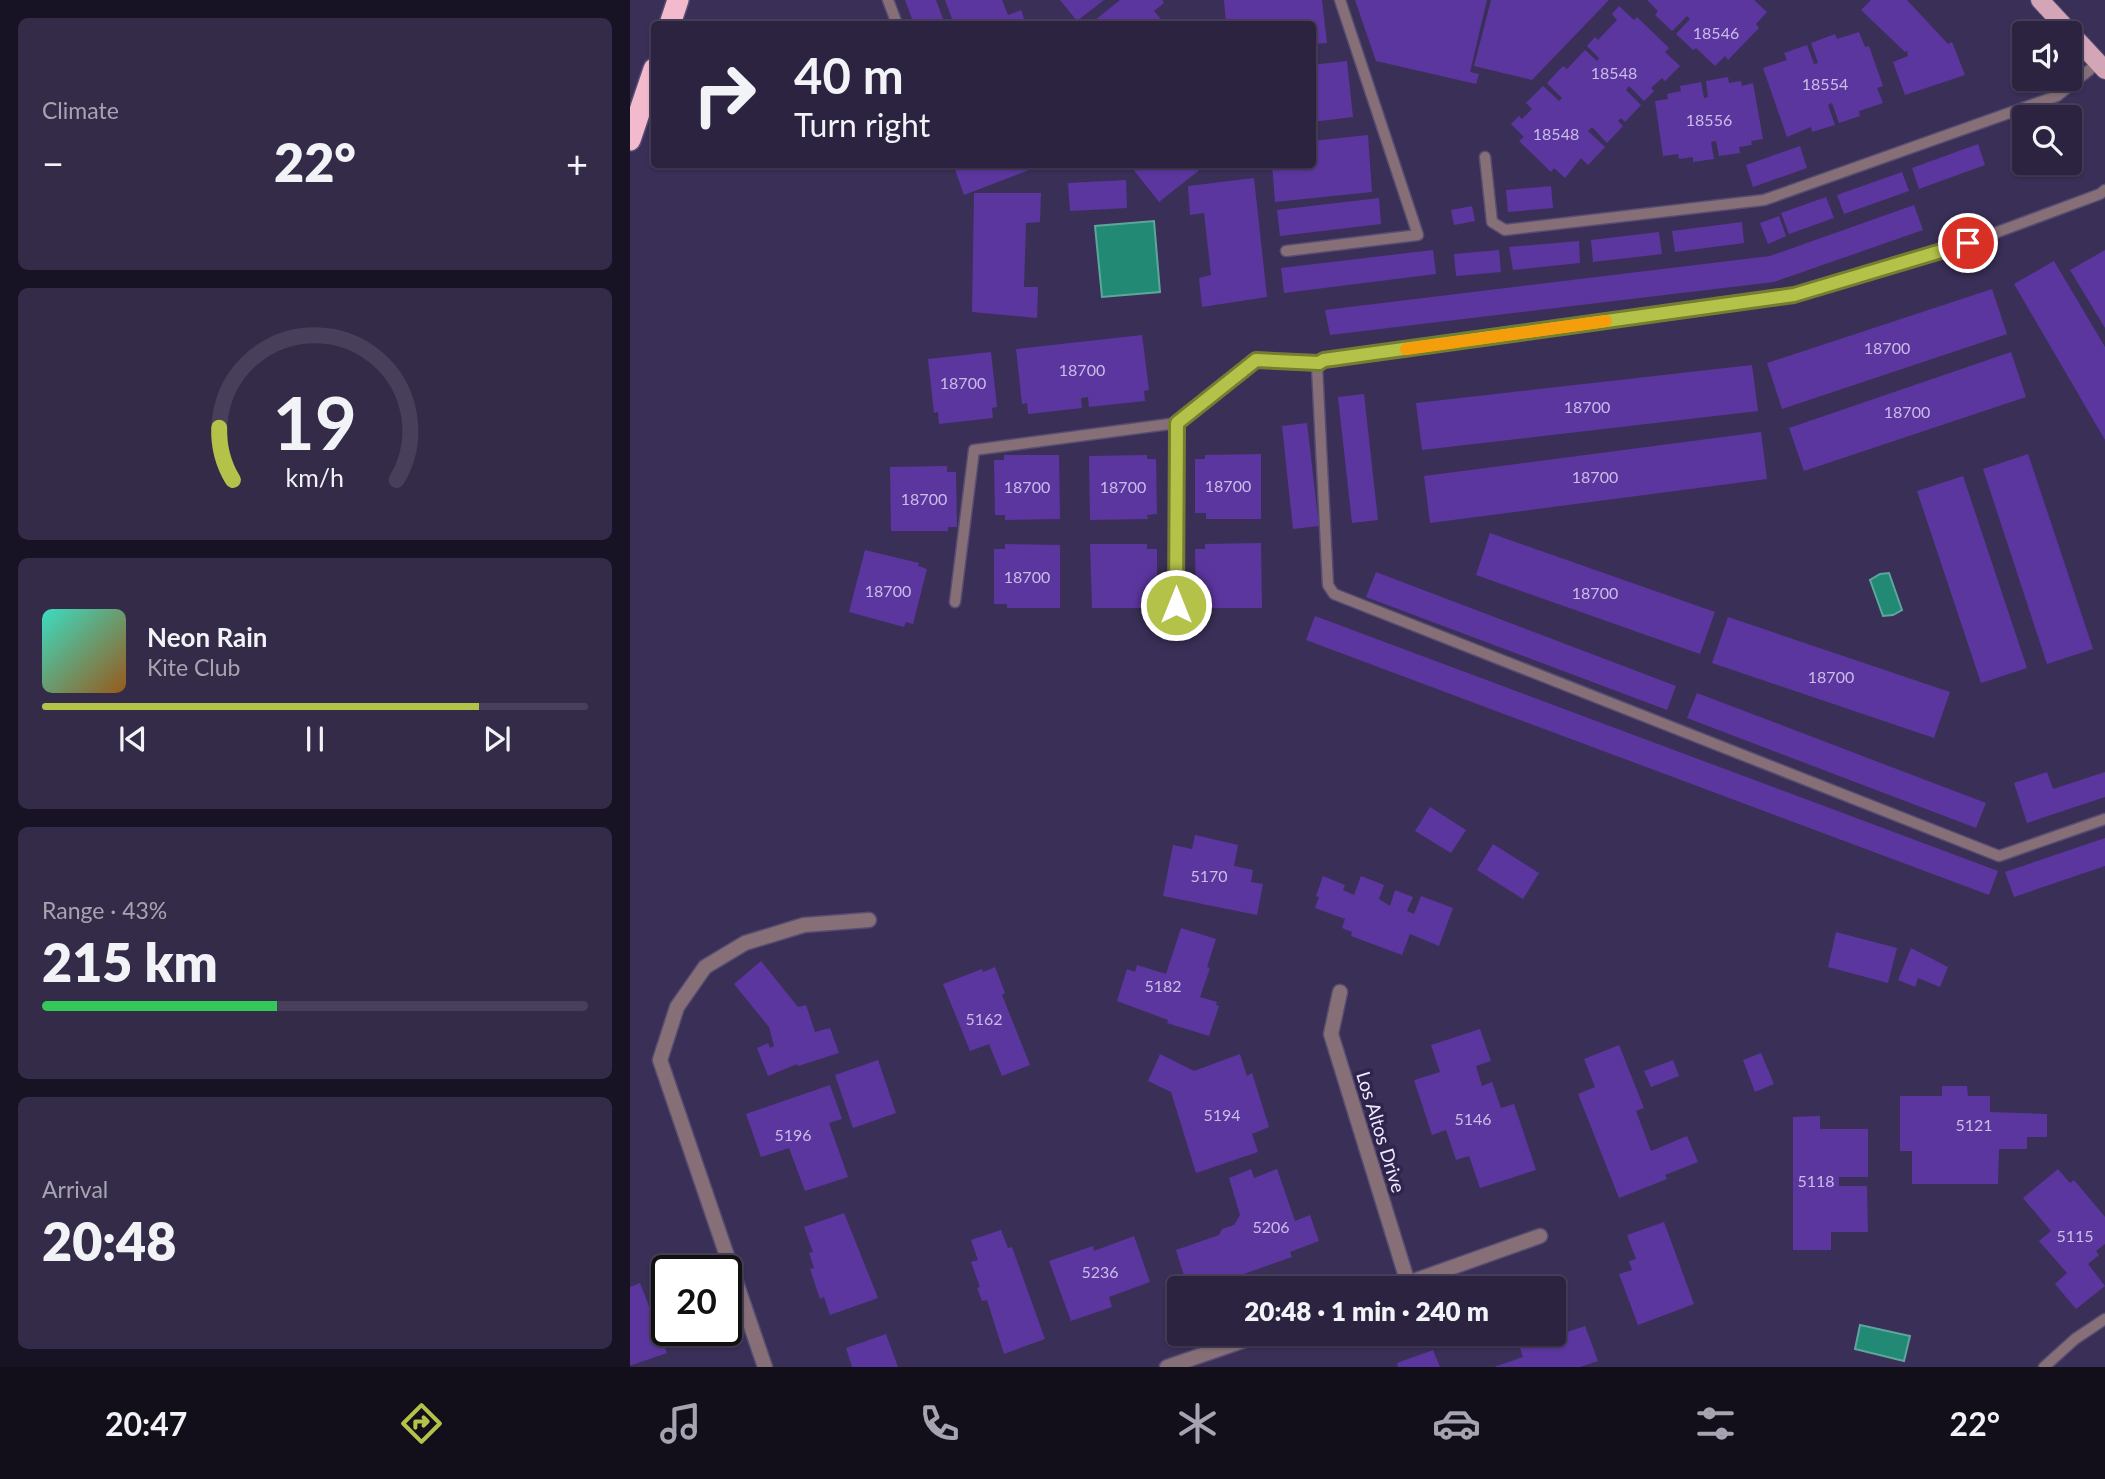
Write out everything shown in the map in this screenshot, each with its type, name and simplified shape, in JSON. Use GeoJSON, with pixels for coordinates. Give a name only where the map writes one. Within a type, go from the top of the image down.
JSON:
{"type":"FeatureCollection","features":[{"type":"Feature","properties":{"kind":"highway"},"geometry":{"type":"LineString","coordinates":[[671,21],[678,0]]}},
{"type":"Feature","properties":{"kind":"highway"},"geometry":{"type":"LineString","coordinates":[[630,140],[651,78]]}},
{"type":"Feature","properties":{"kind":"main road"},"geometry":{"type":"LineString","coordinates":[[2040,0],[2102,66]]}},
{"type":"Feature","properties":{"kind":"street"},"geometry":{"type":"LineString","coordinates":[[765,1367],[660,1060],[677,1007],[705,967],[744,943],[804,925],[869,920]]}},
{"type":"Feature","properties":{"kind":"street","name":"Los Altos Drive"},"geometry":{"type":"LineString","coordinates":[[1339,992],[1331,1034],[1398,1276]]}},
{"type":"Feature","properties":{"kind":"street","name":"Los Altos Drive"},"geometry":{"type":"LineString","coordinates":[[1429,1276],[1540,1236]]}},
{"type":"Feature","properties":{"kind":"street"},"geometry":{"type":"LineString","coordinates":[[1167,1367],[1228,1346]]}},
{"type":"Feature","properties":{"kind":"lane"},"geometry":{"type":"LineString","coordinates":[[888,0],[896,21]]}},
{"type":"Feature","properties":{"kind":"lane"},"geometry":{"type":"LineString","coordinates":[[1286,251],[1418,235],[1340,0]]}},
{"type":"Feature","properties":{"kind":"lane"},"geometry":{"type":"LineString","coordinates":[[1485,157],[1492,222],[1505,230],[1764,200],[2057,96],[2102,66]]}},
{"type":"Feature","properties":{"kind":"lane"},"geometry":{"type":"LineString","coordinates":[[955,602],[974,450],[1177,423],[1256,360],[1319,363],[1324,360],[1794,295],[1968,243],[2105,190]]}},
{"type":"Feature","properties":{"kind":"lane"},"geometry":{"type":"LineString","coordinates":[[1319,363],[1317,367],[1328,585],[1334,594],[1999,856],[2105,819]]}},
{"type":"Feature","properties":{"kind":"lane"},"geometry":{"type":"LineString","coordinates":[[1176,605],[1177,423]]}},
{"type":"Feature","properties":{"kind":"lane"},"geometry":{"type":"LineString","coordinates":[[2044,1367],[2075,1339],[2105,1319]]}},
{"type":"Feature","properties":{"kind":"shaded area"},"geometry":{"type":"Polygon","coordinates":[[[1154,221],[1160,292],[1102,297],[1095,226],[1154,221]]]}},
{"type":"Feature","properties":{"kind":"shaded area"},"geometry":{"type":"Polygon","coordinates":[[[1889,573],[1902,610],[1883,616],[1870,580],[1880,574],[1889,573]]]}},
{"type":"Feature","properties":{"kind":"shaded area"},"geometry":{"type":"Polygon","coordinates":[[[1860,1325],[1910,1336],[1904,1361],[1855,1349],[1860,1325]]]}},
{"type":"Feature","properties":{"kind":"building"},"geometry":{"type":"Polygon","coordinates":[[[905,0],[936,0],[944,21],[913,21],[905,0]]]}},
{"type":"Feature","properties":{"kind":"building"},"geometry":{"type":"Polygon","coordinates":[[[945,0],[1002,0],[1008,15],[1021,10],[1025,21],[953,21],[945,0]]]}},
{"type":"Feature","properties":{"kind":"building"},"geometry":{"type":"Polygon","coordinates":[[[1060,0],[1104,0],[1077,21],[1060,0]]]}},
{"type":"Feature","properties":{"kind":"building"},"geometry":{"type":"Polygon","coordinates":[[[1120,0],[1162,0],[1164,3],[1154,11],[1162,21],[1094,21],[1120,0]]]}},
{"type":"Feature","properties":{"kind":"building"},"geometry":{"type":"Polygon","coordinates":[[[1224,0],[1322,0],[1327,43],[1316,44],[1316,21],[1226,21],[1224,0]]]}},
{"type":"Feature","properties":{"kind":"building"},"geometry":{"type":"Polygon","coordinates":[[[1355,0],[1487,0],[1470,72],[1479,74],[1476,84],[1376,61],[1355,0]]]}},
{"type":"Feature","properties":{"kind":"building"},"geometry":{"type":"Polygon","coordinates":[[[1491,0],[1609,0],[1532,80],[1474,66],[1491,0]]]}},
{"type":"Feature","properties":{"kind":"building"},"geometry":{"type":"Polygon","coordinates":[[[1647,0],[1754,0],[1767,12],[1756,24],[1759,28],[1728,60],[1725,56],[1715,66],[1676,34],[1690,19],[1687,16],[1672,31],[1655,15],[1658,11],[1647,0]]]}},
{"type":"Feature","properties":{"kind":"building"},"geometry":{"type":"Polygon","coordinates":[[[1871,0],[1907,0],[1948,44],[1952,42],[1965,75],[1905,95],[1893,62],[1908,56],[1907,50],[1905,52],[1861,10],[1871,0]]]}},
{"type":"Feature","properties":{"kind":"building"},"geometry":{"type":"Polygon","coordinates":[[[1619,6],[1634,20],[1637,17],[1669,48],[1665,52],[1680,66],[1665,81],[1662,78],[1651,88],[1654,91],[1644,101],[1629,86],[1626,90],[1641,105],[1625,122],[1621,118],[1618,121],[1623,126],[1607,143],[1592,127],[1588,131],[1605,147],[1588,165],[1581,158],[1565,178],[1554,168],[1551,172],[1519,141],[1524,137],[1511,124],[1519,116],[1522,119],[1532,109],[1526,103],[1543,86],[1559,101],[1562,98],[1547,83],[1563,66],[1567,69],[1585,50],[1597,61],[1599,58],[1587,46],[1595,37],[1598,40],[1617,20],[1612,14],[1619,6]]]}},
{"type":"Feature","properties":{"kind":"building"},"geometry":{"type":"Polygon","coordinates":[[[1859,32],[1865,47],[1869,46],[1883,86],[1877,88],[1883,103],[1859,111],[1860,116],[1839,123],[1832,103],[1828,105],[1835,125],[1812,132],[1811,127],[1787,137],[1763,68],[1787,60],[1784,53],[1807,45],[1814,64],[1818,63],[1811,43],[1835,34],[1837,39],[1859,32]]]}},
{"type":"Feature","properties":{"kind":"building"},"geometry":{"type":"Polygon","coordinates":[[[1347,61],[1353,117],[1316,122],[1316,65],[1347,61]]]}},
{"type":"Feature","properties":{"kind":"building"},"geometry":{"type":"Polygon","coordinates":[[[1728,77],[1729,83],[1741,81],[1742,86],[1753,83],[1763,139],[1751,141],[1752,145],[1739,147],[1740,153],[1719,156],[1716,141],[1711,142],[1714,159],[1693,162],[1693,157],[1679,159],[1678,154],[1663,156],[1655,101],[1668,99],[1667,94],[1681,91],[1680,86],[1701,82],[1704,98],[1708,97],[1706,81],[1728,77]]]}},
{"type":"Feature","properties":{"kind":"building"},"geometry":{"type":"Polygon","coordinates":[[[1368,135],[1372,192],[1275,202],[1272,168],[1316,168],[1316,141],[1368,135]]]}},
{"type":"Feature","properties":{"kind":"building"},"geometry":{"type":"Polygon","coordinates":[[[1978,144],[1985,165],[1919,189],[1912,168],[1978,144]]]}},
{"type":"Feature","properties":{"kind":"building"},"geometry":{"type":"Polygon","coordinates":[[[1800,146],[1807,168],[1753,187],[1746,165],[1800,146]]]}},
{"type":"Feature","properties":{"kind":"building"},"geometry":{"type":"Polygon","coordinates":[[[954,168],[1028,168],[1029,170],[964,195],[954,168]]]}},
{"type":"Feature","properties":{"kind":"building"},"geometry":{"type":"Polygon","coordinates":[[[1132,168],[1202,168],[1159,202],[1132,168]]]}},
{"type":"Feature","properties":{"kind":"building"},"geometry":{"type":"Polygon","coordinates":[[[1902,172],[1909,191],[1844,214],[1837,195],[1902,172]]]}},
{"type":"Feature","properties":{"kind":"building"},"geometry":{"type":"Polygon","coordinates":[[[1254,178],[1267,297],[1202,307],[1199,278],[1211,275],[1204,213],[1190,215],[1188,186],[1254,178]]]}},
{"type":"Feature","properties":{"kind":"building"},"geometry":{"type":"Polygon","coordinates":[[[1126,180],[1127,208],[1070,211],[1068,183],[1126,180]]]}},
{"type":"Feature","properties":{"kind":"building"},"geometry":{"type":"Polygon","coordinates":[[[1551,186],[1553,208],[1508,212],[1506,190],[1551,186]]]}},
{"type":"Feature","properties":{"kind":"building"},"geometry":{"type":"Polygon","coordinates":[[[974,193],[1041,193],[1040,222],[1026,223],[1024,287],[1038,287],[1037,318],[972,312],[974,193]]]}},
{"type":"Feature","properties":{"kind":"building"},"geometry":{"type":"Polygon","coordinates":[[[1826,197],[1834,218],[1789,234],[1781,213],[1826,197]]]}},
{"type":"Feature","properties":{"kind":"building"},"geometry":{"type":"Polygon","coordinates":[[[1379,198],[1381,224],[1280,236],[1277,210],[1379,198]]]}},
{"type":"Feature","properties":{"kind":"building"},"geometry":{"type":"Polygon","coordinates":[[[1914,205],[1923,230],[1774,282],[1330,335],[1325,310],[1770,256],[1914,205]]]}},
{"type":"Feature","properties":{"kind":"building"},"geometry":{"type":"Polygon","coordinates":[[[1472,206],[1475,221],[1454,225],[1451,210],[1472,206]]]}},
{"type":"Feature","properties":{"kind":"building"},"geometry":{"type":"Polygon","coordinates":[[[1779,216],[1786,236],[1768,244],[1760,223],[1779,216]]]}},
{"type":"Feature","properties":{"kind":"building"},"geometry":{"type":"Polygon","coordinates":[[[1742,222],[1744,243],[1675,252],[1672,231],[1742,222]]]}},
{"type":"Feature","properties":{"kind":"building"},"geometry":{"type":"Polygon","coordinates":[[[1659,232],[1662,254],[1593,262],[1591,240],[1659,232]]]}},
{"type":"Feature","properties":{"kind":"building"},"geometry":{"type":"Polygon","coordinates":[[[1579,241],[1580,263],[1513,270],[1509,247],[1579,241]]]}},
{"type":"Feature","properties":{"kind":"building"},"geometry":{"type":"Polygon","coordinates":[[[1433,250],[1436,274],[1284,293],[1281,268],[1433,250]]]}},
{"type":"Feature","properties":{"kind":"building"},"geometry":{"type":"Polygon","coordinates":[[[1499,250],[1501,272],[1456,276],[1454,254],[1499,250]]]}},
{"type":"Feature","properties":{"kind":"building"},"geometry":{"type":"Polygon","coordinates":[[[2105,250],[2105,328],[2070,270],[2105,250]]]}},
{"type":"Feature","properties":{"kind":"building"},"geometry":{"type":"Polygon","coordinates":[[[2054,261],[2105,347],[2105,440],[2014,284],[2054,261]]]}},
{"type":"Feature","properties":{"kind":"building"},"geometry":{"type":"Polygon","coordinates":[[[1992,289],[2007,334],[1782,409],[1767,363],[1992,289]]]}},
{"type":"Feature","properties":{"kind":"building"},"geometry":{"type":"Polygon","coordinates":[[[1142,335],[1149,390],[1144,391],[1145,401],[1089,407],[1088,397],[1081,398],[1082,408],[1028,414],[1027,403],[1022,404],[1016,349],[1142,335]]]}},
{"type":"Feature","properties":{"kind":"building"},"geometry":{"type":"Polygon","coordinates":[[[991,352],[997,407],[992,408],[993,418],[939,424],[938,412],[934,413],[928,359],[991,352]]]}},
{"type":"Feature","properties":{"kind":"building"},"geometry":{"type":"Polygon","coordinates":[[[2011,352],[2026,397],[1804,471],[1789,428],[2011,352]]]}},
{"type":"Feature","properties":{"kind":"building"},"geometry":{"type":"Polygon","coordinates":[[[1752,365],[1758,411],[1422,450],[1416,403],[1752,365]]]}},
{"type":"Feature","properties":{"kind":"building"},"geometry":{"type":"Polygon","coordinates":[[[1364,394],[1378,520],[1352,523],[1338,397],[1364,394]]]}},
{"type":"Feature","properties":{"kind":"building"},"geometry":{"type":"Polygon","coordinates":[[[1307,423],[1319,526],[1293,529],[1282,426],[1307,423]]]}},
{"type":"Feature","properties":{"kind":"building"},"geometry":{"type":"Polygon","coordinates":[[[1761,432],[1767,479],[1430,523],[1424,476],[1761,432]]]}},
{"type":"Feature","properties":{"kind":"building"},"geometry":{"type":"Polygon","coordinates":[[[1261,454],[1261,519],[1206,519],[1206,513],[1195,513],[1195,459],[1205,459],[1205,455],[1261,454]]]}},
{"type":"Feature","properties":{"kind":"building"},"geometry":{"type":"Polygon","coordinates":[[[2028,454],[2093,649],[2047,664],[1983,469],[2028,454]]]}},
{"type":"Feature","properties":{"kind":"building"},"geometry":{"type":"Polygon","coordinates":[[[1004,455],[1059,455],[1060,519],[1005,520],[1005,515],[995,515],[994,460],[1004,460],[1004,455]]]}},
{"type":"Feature","properties":{"kind":"building"},"geometry":{"type":"Polygon","coordinates":[[[1147,455],[1147,459],[1156,459],[1157,514],[1147,515],[1148,519],[1090,520],[1089,456],[1147,455]]]}},
{"type":"Feature","properties":{"kind":"building"},"geometry":{"type":"Polygon","coordinates":[[[947,466],[947,472],[956,472],[957,527],[948,527],[948,531],[891,531],[890,467],[947,466]]]}},
{"type":"Feature","properties":{"kind":"building"},"geometry":{"type":"Polygon","coordinates":[[[1963,476],[2027,668],[1981,683],[1917,491],[1963,476]]]}},
{"type":"Feature","properties":{"kind":"building"},"geometry":{"type":"Polygon","coordinates":[[[1490,533],[1715,612],[1700,654],[1476,575],[1490,533]]]}},
{"type":"Feature","properties":{"kind":"building"},"geometry":{"type":"Polygon","coordinates":[[[1261,543],[1262,608],[1207,608],[1207,602],[1196,602],[1195,549],[1205,549],[1205,544],[1261,543]]]}},
{"type":"Feature","properties":{"kind":"building"},"geometry":{"type":"Polygon","coordinates":[[[1005,544],[1060,545],[1060,608],[1007,608],[1007,604],[994,604],[994,549],[1005,549],[1005,544]]]}},
{"type":"Feature","properties":{"kind":"building"},"geometry":{"type":"Polygon","coordinates":[[[1090,544],[1147,544],[1147,549],[1157,549],[1157,604],[1148,604],[1148,608],[1092,608],[1090,544]]]}},
{"type":"Feature","properties":{"kind":"building"},"geometry":{"type":"Polygon","coordinates":[[[865,550],[919,563],[918,566],[927,569],[913,624],[906,622],[904,627],[849,612],[865,550]]]}},
{"type":"Feature","properties":{"kind":"building"},"geometry":{"type":"Polygon","coordinates":[[[1376,572],[1676,686],[1667,710],[1366,597],[1376,572]]]}},
{"type":"Feature","properties":{"kind":"building"},"geometry":{"type":"Polygon","coordinates":[[[1315,616],[1998,871],[1989,895],[1306,640],[1315,616]]]}},
{"type":"Feature","properties":{"kind":"building"},"geometry":{"type":"Polygon","coordinates":[[[1728,617],[1950,692],[1934,738],[1712,663],[1728,617]]]}},
{"type":"Feature","properties":{"kind":"building"},"geometry":{"type":"Polygon","coordinates":[[[1697,693],[1986,803],[1976,828],[1687,718],[1697,693]]]}},
{"type":"Feature","properties":{"kind":"building"},"geometry":{"type":"Polygon","coordinates":[[[2047,772],[2053,789],[2105,772],[2105,797],[2027,823],[2014,783],[2047,772]]]}},
{"type":"Feature","properties":{"kind":"building"},"geometry":{"type":"Polygon","coordinates":[[[1430,807],[1466,830],[1451,853],[1415,831],[1430,807]]]}},
{"type":"Feature","properties":{"kind":"building"},"geometry":{"type":"Polygon","coordinates":[[[1195,835],[1238,845],[1234,866],[1253,870],[1251,882],[1263,884],[1257,915],[1163,896],[1173,845],[1192,849],[1195,835]]]}},
{"type":"Feature","properties":{"kind":"building"},"geometry":{"type":"Polygon","coordinates":[[[2105,838],[2105,866],[2014,897],[2005,872],[2105,838]]]}},
{"type":"Feature","properties":{"kind":"building"},"geometry":{"type":"Polygon","coordinates":[[[1493,844],[1539,873],[1523,899],[1477,870],[1493,844]]]}},
{"type":"Feature","properties":{"kind":"building"},"geometry":{"type":"Polygon","coordinates":[[[1323,876],[1345,885],[1343,890],[1354,895],[1361,876],[1384,885],[1379,899],[1390,906],[1395,890],[1413,897],[1407,911],[1414,914],[1421,896],[1453,908],[1439,946],[1410,934],[1402,955],[1351,936],[1352,932],[1342,928],[1345,919],[1315,908],[1323,876]]]}},
{"type":"Feature","properties":{"kind":"building"},"geometry":{"type":"Polygon","coordinates":[[[1181,928],[1216,939],[1200,997],[1217,1002],[1216,1005],[1219,1006],[1209,1036],[1167,1023],[1168,1020],[1117,1001],[1127,969],[1135,972],[1137,965],[1166,974],[1181,928]]]}},
{"type":"Feature","properties":{"kind":"building"},"geometry":{"type":"Polygon","coordinates":[[[1836,932],[1897,948],[1888,983],[1828,967],[1836,932]]]}},
{"type":"Feature","properties":{"kind":"building"},"geometry":{"type":"Polygon","coordinates":[[[1911,948],[1948,967],[1940,987],[1918,978],[1915,987],[1898,980],[1911,948]]]}},
{"type":"Feature","properties":{"kind":"building"},"geometry":{"type":"Polygon","coordinates":[[[761,961],[798,1007],[806,1005],[815,1032],[830,1028],[839,1053],[798,1066],[797,1064],[768,1076],[757,1048],[768,1043],[770,1048],[774,1046],[769,1027],[734,984],[761,961]]]}},
{"type":"Feature","properties":{"kind":"building"},"geometry":{"type":"Polygon","coordinates":[[[995,967],[1005,993],[1002,995],[1030,1065],[1002,1076],[989,1044],[970,1051],[943,984],[982,969],[983,972],[995,967]]]}},
{"type":"Feature","properties":{"kind":"building"},"geometry":{"type":"Polygon","coordinates":[[[1480,1029],[1491,1061],[1476,1066],[1482,1086],[1492,1082],[1501,1108],[1514,1104],[1536,1170],[1480,1188],[1469,1156],[1456,1160],[1446,1130],[1432,1135],[1414,1080],[1440,1072],[1431,1045],[1480,1029]]]}},
{"type":"Feature","properties":{"kind":"building"},"geometry":{"type":"Polygon","coordinates":[[[1619,1045],[1644,1108],[1636,1111],[1651,1151],[1687,1136],[1698,1162],[1665,1175],[1667,1179],[1619,1198],[1578,1094],[1595,1087],[1584,1059],[1619,1045]]]}},
{"type":"Feature","properties":{"kind":"building"},"geometry":{"type":"Polygon","coordinates":[[[1761,1053],[1774,1084],[1755,1092],[1743,1060],[1761,1053]]]}},
{"type":"Feature","properties":{"kind":"building"},"geometry":{"type":"Polygon","coordinates":[[[1160,1054],[1194,1071],[1240,1054],[1247,1076],[1252,1073],[1269,1127],[1252,1134],[1258,1152],[1196,1173],[1171,1092],[1148,1081],[1160,1054]]]}},
{"type":"Feature","properties":{"kind":"building"},"geometry":{"type":"Polygon","coordinates":[[[878,1060],[896,1113],[853,1128],[835,1075],[878,1060]]]}},
{"type":"Feature","properties":{"kind":"building"},"geometry":{"type":"Polygon","coordinates":[[[1673,1060],[1679,1076],[1651,1087],[1644,1071],[1673,1060]]]}},
{"type":"Feature","properties":{"kind":"building"},"geometry":{"type":"Polygon","coordinates":[[[830,1085],[842,1119],[829,1123],[848,1177],[805,1191],[789,1148],[761,1157],[746,1114],[830,1085]]]}},
{"type":"Feature","properties":{"kind":"building"},"geometry":{"type":"Polygon","coordinates":[[[1942,1086],[1967,1086],[1968,1096],[1990,1096],[1990,1112],[2047,1114],[2047,1137],[2027,1137],[2027,1149],[1999,1149],[1998,1184],[1912,1184],[1912,1151],[1900,1151],[1900,1096],[1942,1096],[1942,1086]]]}},
{"type":"Feature","properties":{"kind":"building"},"geometry":{"type":"Polygon","coordinates":[[[1820,1116],[1820,1129],[1868,1129],[1868,1177],[1839,1177],[1839,1186],[1867,1186],[1868,1232],[1831,1232],[1831,1250],[1793,1250],[1793,1117],[1820,1116]]]}},
{"type":"Feature","properties":{"kind":"building"},"geometry":{"type":"Polygon","coordinates":[[[1251,1169],[1254,1178],[1277,1169],[1295,1221],[1310,1215],[1319,1241],[1290,1252],[1292,1257],[1238,1276],[1184,1276],[1176,1250],[1219,1235],[1222,1229],[1234,1225],[1240,1215],[1229,1178],[1251,1169]]]}},
{"type":"Feature","properties":{"kind":"building"},"geometry":{"type":"Polygon","coordinates":[[[2058,1169],[2070,1183],[2074,1180],[2105,1217],[2105,1244],[2096,1251],[2099,1255],[2088,1264],[2105,1286],[2076,1309],[2055,1284],[2067,1273],[2039,1241],[2051,1231],[2023,1198],[2058,1169]]]}},
{"type":"Feature","properties":{"kind":"building"},"geometry":{"type":"Polygon","coordinates":[[[844,1213],[878,1298],[830,1315],[824,1297],[820,1299],[810,1269],[814,1268],[809,1253],[813,1252],[804,1227],[844,1213]]]}},
{"type":"Feature","properties":{"kind":"building"},"geometry":{"type":"Polygon","coordinates":[[[1664,1222],[1694,1304],[1638,1325],[1619,1274],[1632,1270],[1629,1261],[1636,1259],[1627,1235],[1664,1222]]]}},
{"type":"Feature","properties":{"kind":"building"},"geometry":{"type":"Polygon","coordinates":[[[1001,1230],[1008,1248],[1012,1247],[1045,1339],[1004,1354],[987,1300],[982,1301],[977,1288],[980,1287],[971,1262],[978,1260],[971,1240],[1001,1230]]]}},
{"type":"Feature","properties":{"kind":"building"},"geometry":{"type":"Polygon","coordinates":[[[1134,1236],[1150,1282],[1109,1297],[1112,1307],[1071,1321],[1049,1261],[1093,1246],[1094,1251],[1134,1236]]]}},
{"type":"Feature","properties":{"kind":"building"},"geometry":{"type":"Polygon","coordinates":[[[640,1283],[651,1312],[651,1346],[664,1346],[667,1353],[632,1365],[630,1365],[630,1287],[640,1283]]]}},
{"type":"Feature","properties":{"kind":"building"},"geometry":{"type":"Polygon","coordinates":[[[1585,1326],[1598,1361],[1580,1367],[1494,1367],[1523,1357],[1520,1348],[1526,1346],[1566,1346],[1566,1332],[1585,1326]]]}},
{"type":"Feature","properties":{"kind":"building"},"geometry":{"type":"Polygon","coordinates":[[[886,1334],[898,1367],[852,1367],[846,1348],[886,1334]]]}},
{"type":"Feature","properties":{"kind":"building"},"geometry":{"type":"Polygon","coordinates":[[[1433,1350],[1440,1367],[1398,1367],[1397,1363],[1433,1350]]]}},
{"type":"Feature","properties":{"kind":"slow traffic"},"geometry":{"type":"LineString","coordinates":[[1406,349],[1606,321]]}},
{"type":"Feature","properties":{"kind":"route"},"geometry":{"type":"LineString","coordinates":[[1176,605],[1177,423],[1256,360],[1319,363],[1324,360],[1794,295],[1968,243]]}}]}
